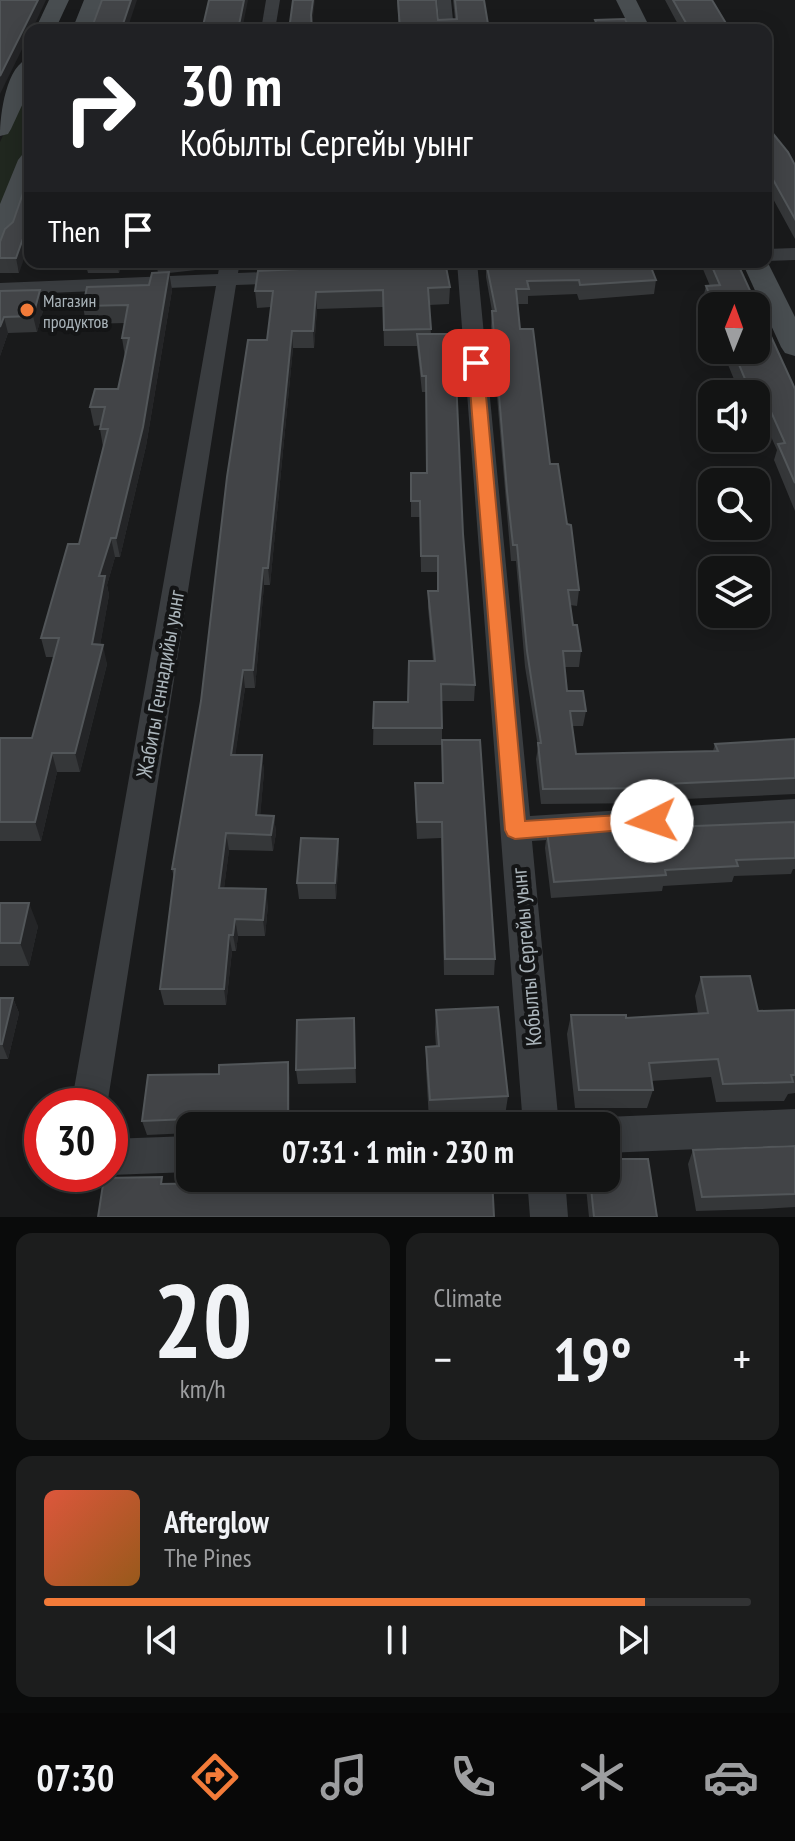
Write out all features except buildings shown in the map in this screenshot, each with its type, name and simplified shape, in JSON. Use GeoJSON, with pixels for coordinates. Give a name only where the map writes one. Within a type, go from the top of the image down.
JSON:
{"type":"FeatureCollection","features":[{"type":"Feature","properties":{"kind":"street"},"geometry":{"type":"LineString","coordinates":[[48,24],[59,0]]}},
{"type":"Feature","properties":{"kind":"street"},"geometry":{"type":"LineString","coordinates":[[84,24],[94,0]]}},
{"type":"Feature","properties":{"kind":"street"},"geometry":{"type":"LineString","coordinates":[[269,24],[273,0]]}},
{"type":"Feature","properties":{"kind":"street"},"geometry":{"type":"LineString","coordinates":[[444,0],[446,24]]}},
{"type":"Feature","properties":{"kind":"street"},"geometry":{"type":"LineString","coordinates":[[626,0],[638,24]]}},
{"type":"Feature","properties":{"kind":"street"},"geometry":{"type":"LineString","coordinates":[[0,129],[24,77]]}},
{"type":"Feature","properties":{"kind":"street"},"geometry":{"type":"LineString","coordinates":[[0,235],[24,175]]}},
{"type":"Feature","properties":{"kind":"street"},"geometry":{"type":"LineString","coordinates":[[772,255],[795,254]]}},
{"type":"Feature","properties":{"kind":"street","name":"Кобылты Сергейы уынг"},"geometry":{"type":"LineString","coordinates":[[467,268],[540,1112]]}},
{"type":"Feature","properties":{"kind":"street"},"geometry":{"type":"LineString","coordinates":[[758,268],[795,347]]}},
{"type":"Feature","properties":{"kind":"street"},"geometry":{"type":"LineString","coordinates":[[0,289],[229,271],[303,277]]}},
{"type":"Feature","properties":{"kind":"street","name":"Жабиты Геннадийы уынг"},"geometry":{"type":"LineString","coordinates":[[92,1088],[229,271]]}},
{"type":"Feature","properties":{"kind":"street"},"geometry":{"type":"LineString","coordinates":[[515,830],[795,811]]}},
{"type":"Feature","properties":{"kind":"street"},"geometry":{"type":"LineString","coordinates":[[620,1134],[795,1127]]}},
{"type":"Feature","properties":{"kind":"street"},"geometry":{"type":"LineString","coordinates":[[128,1156],[176,1155]]}},
{"type":"Feature","properties":{"kind":"street"},"geometry":{"type":"LineString","coordinates":[[547,1192],[549,1217]]}},
{"type":"Feature","properties":{"kind":"shaded area"},"geometry":{"type":"Polygon","coordinates":[[[24,90],[24,162],[0,220],[0,142],[24,90]]]}},
{"type":"Feature","properties":{"kind":"place","name":"Магазин продуктов"},"geometry":{"type":"Point","coordinates":[27,310]}},
{"type":"Feature","properties":{"kind":"route"},"geometry":{"type":"LineString","coordinates":[[476,363],[515,830],[652,821]]}}]}
